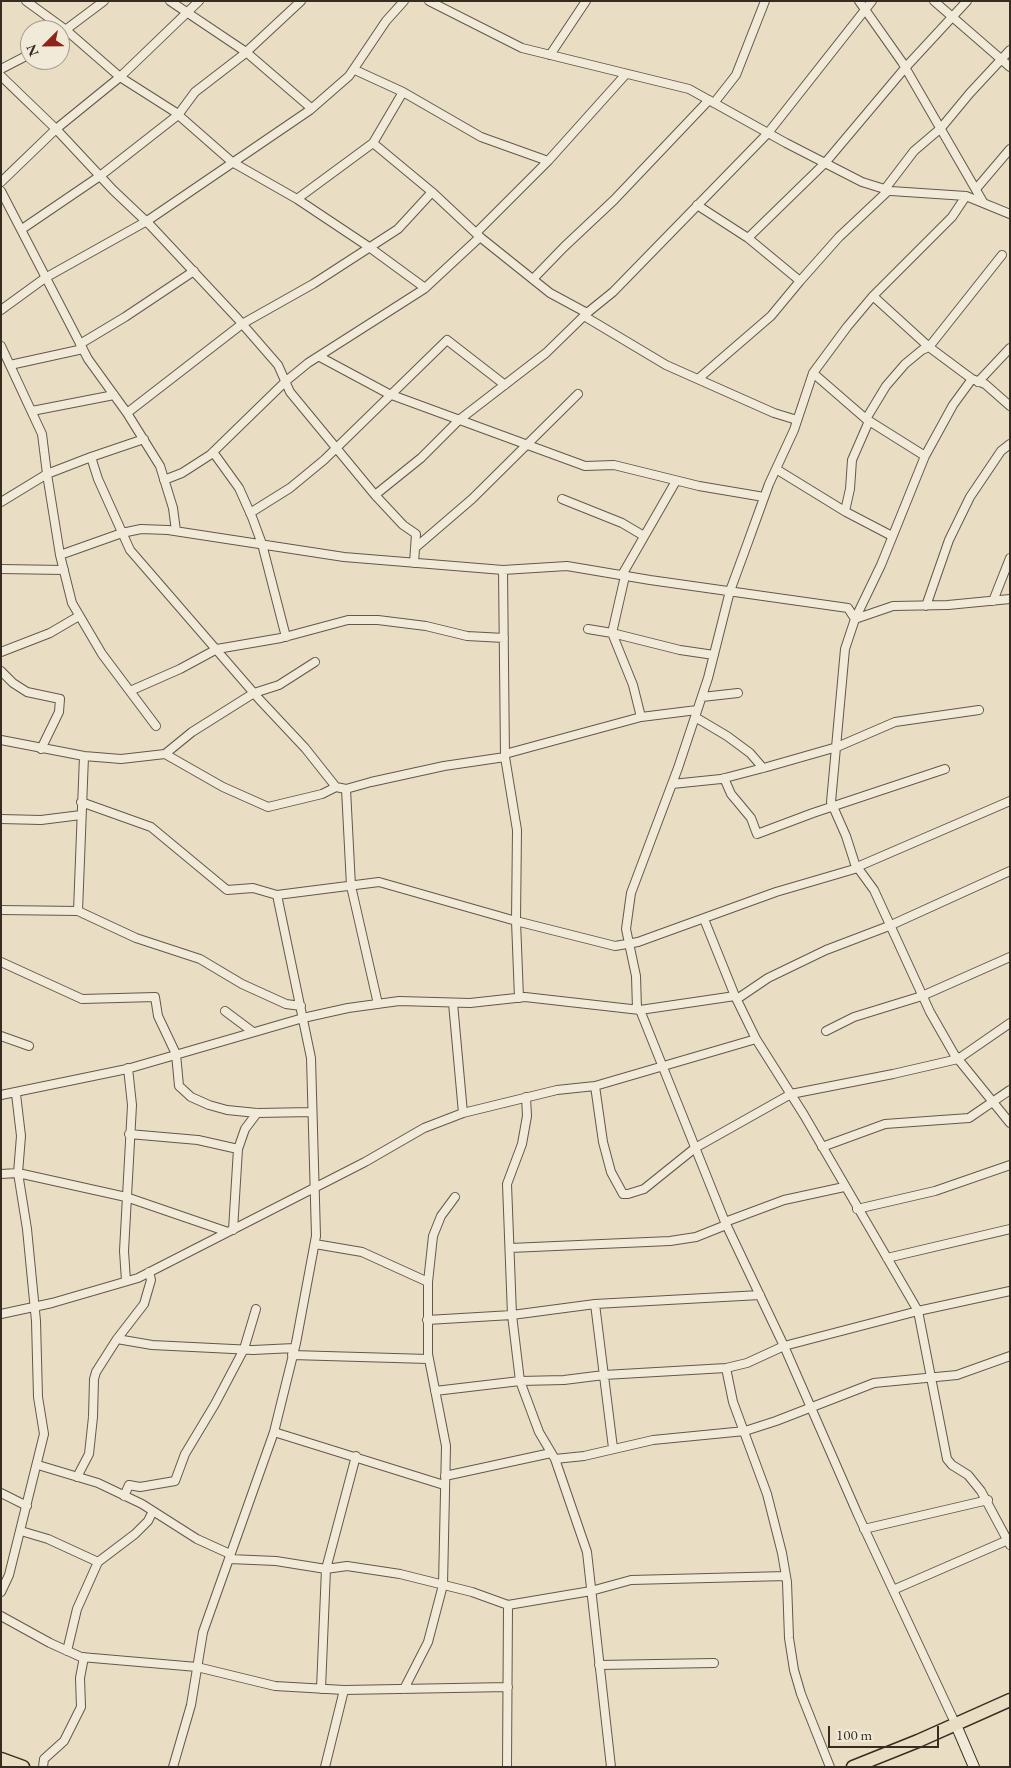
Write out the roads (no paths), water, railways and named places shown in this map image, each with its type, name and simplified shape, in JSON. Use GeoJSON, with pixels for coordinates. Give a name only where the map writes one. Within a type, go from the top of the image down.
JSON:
{"type":"FeatureCollection","features":[{"type":"Feature","properties":{"kind":"highway"},"geometry":{"type":"LineString","coordinates":[[853,1767],[878,1763],[1010,1700]]}},
{"type":"Feature","properties":{"kind":"highway"},"geometry":{"type":"LineString","coordinates":[[1,1759],[24,1767]]}},
{"type":"Feature","properties":{"kind":"main road"},"geometry":{"type":"LineString","coordinates":[[956,1725],[974,1767]]}},
{"type":"Feature","properties":{"kind":"street"},"geometry":{"type":"LineString","coordinates":[[26,1],[49,20]]}},
{"type":"Feature","properties":{"kind":"street"},"geometry":{"type":"LineString","coordinates":[[70,27],[104,1]]}},
{"type":"Feature","properties":{"kind":"street"},"geometry":{"type":"LineString","coordinates":[[170,1],[246,52],[311,108]]}},
{"type":"Feature","properties":{"kind":"street"},"geometry":{"type":"LineString","coordinates":[[1,182],[56,129],[120,77],[199,1]]}},
{"type":"Feature","properties":{"kind":"street"},"geometry":{"type":"LineString","coordinates":[[22,229],[100,176],[178,115],[195,92],[246,52],[302,1]]}},
{"type":"Feature","properties":{"kind":"street"},"geometry":{"type":"LineString","coordinates":[[1,310],[46,278],[147,221],[311,108],[355,70],[386,21],[404,1]]}},
{"type":"Feature","properties":{"kind":"street"},"geometry":{"type":"LineString","coordinates":[[429,1],[522,48],[689,89],[862,182],[887,189],[922,195],[966,196],[1010,214]]}},
{"type":"Feature","properties":{"kind":"street"},"geometry":{"type":"LineString","coordinates":[[550,55],[586,1]]}},
{"type":"Feature","properties":{"kind":"street"},"geometry":{"type":"LineString","coordinates":[[533,279],[614,200],[736,75],[765,1]]}},
{"type":"Feature","properties":{"kind":"street"},"geometry":{"type":"LineString","coordinates":[[375,495],[421,458],[459,420],[546,353],[585,314],[613,292],[768,133],[862,4],[872,1]]}},
{"type":"Feature","properties":{"kind":"street"},"geometry":{"type":"LineString","coordinates":[[934,1],[952,19],[1010,67]]}},
{"type":"Feature","properties":{"kind":"street"},"geometry":{"type":"LineString","coordinates":[[748,238],[825,163],[905,68],[967,1]]}},
{"type":"Feature","properties":{"kind":"street"},"geometry":{"type":"LineString","coordinates":[[862,4],[905,68],[984,202]]}},
{"type":"Feature","properties":{"kind":"street"},"geometry":{"type":"LineString","coordinates":[[70,38],[120,77],[178,115],[232,162],[297,199],[369,247],[425,288]]}},
{"type":"Feature","properties":{"kind":"street"},"geometry":{"type":"LineString","coordinates":[[698,380],[771,316],[839,237],[887,189],[914,150],[941,128],[1010,50]]}},
{"type":"Feature","properties":{"kind":"street"},"geometry":{"type":"LineString","coordinates":[[1,69],[20,59]]}},
{"type":"Feature","properties":{"kind":"street"},"geometry":{"type":"LineString","coordinates":[[355,70],[403,92],[481,137],[518,152],[548,161]]}},
{"type":"Feature","properties":{"kind":"street"},"geometry":{"type":"LineString","coordinates":[[164,480],[182,473],[213,452],[286,381],[425,288],[548,161],[626,74]]}},
{"type":"Feature","properties":{"kind":"street"},"geometry":{"type":"LineString","coordinates":[[1,76],[147,221],[278,365],[290,392],[375,495],[403,525],[416,534],[414,563]]}},
{"type":"Feature","properties":{"kind":"street"},"geometry":{"type":"LineString","coordinates":[[297,199],[373,143],[403,92]]}},
{"type":"Feature","properties":{"kind":"street"},"geometry":{"type":"LineString","coordinates":[[373,143],[432,192],[478,235],[550,293],[666,365],[774,413],[797,420]]}},
{"type":"Feature","properties":{"kind":"street"},"geometry":{"type":"LineString","coordinates":[[976,189],[1010,148]]}},
{"type":"Feature","properties":{"kind":"street"},"geometry":{"type":"LineString","coordinates":[[1,191],[81,346],[127,413],[160,466],[173,508],[176,531]]}},
{"type":"Feature","properties":{"kind":"street"},"geometry":{"type":"LineString","coordinates":[[127,413],[242,324],[313,284],[398,229],[432,192]]}},
{"type":"Feature","properties":{"kind":"street"},"geometry":{"type":"LineString","coordinates":[[956,1725],[864,1529],[784,1346],[725,1224],[664,1066],[638,1010],[636,976],[626,930],[631,893],[702,697],[730,591],[764,497],[797,420],[813,373],[873,296],[952,217],[966,196]]}},
{"type":"Feature","properties":{"kind":"street"},"geometry":{"type":"LineString","coordinates":[[696,205],[748,238],[800,282]]}},
{"type":"Feature","properties":{"kind":"street"},"geometry":{"type":"LineString","coordinates":[[845,511],[850,488],[852,460],[868,420],[886,386],[905,364],[922,350],[929,347],[1002,255]]}},
{"type":"Feature","properties":{"kind":"street"},"geometry":{"type":"LineString","coordinates":[[10,365],[81,346],[194,271]]}},
{"type":"Feature","properties":{"kind":"street"},"geometry":{"type":"LineString","coordinates":[[873,296],[929,347],[975,380],[986,384],[1010,406]]}},
{"type":"Feature","properties":{"kind":"street"},"geometry":{"type":"LineString","coordinates":[[250,513],[290,488],[324,460],[389,394],[447,340],[505,385]]}},
{"type":"Feature","properties":{"kind":"street"},"geometry":{"type":"LineString","coordinates":[[1,346],[42,434],[60,555],[72,604],[102,654],[156,726]]}},
{"type":"Feature","properties":{"kind":"street"},"geometry":{"type":"LineString","coordinates":[[1010,348],[975,380],[953,405],[925,456],[881,565],[855,619],[845,649],[831,802],[858,868],[874,890],[922,996],[958,1059],[1010,1123]]}},
{"type":"Feature","properties":{"kind":"street"},"geometry":{"type":"LineString","coordinates":[[320,357],[389,394],[585,466],[614,465],[676,481],[764,497]]}},
{"type":"Feature","properties":{"kind":"street"},"geometry":{"type":"LineString","coordinates":[[813,373],[868,420],[925,456]]}},
{"type":"Feature","properties":{"kind":"street"},"geometry":{"type":"LineString","coordinates":[[416,548],[529,445],[578,394]]}},
{"type":"Feature","properties":{"kind":"street"},"geometry":{"type":"LineString","coordinates":[[32,411],[114,396]]}},
{"type":"Feature","properties":{"kind":"street"},"geometry":{"type":"LineString","coordinates":[[1,502],[47,474],[144,440]]}},
{"type":"Feature","properties":{"kind":"street"},"geometry":{"type":"LineString","coordinates":[[926,606],[949,540],[970,497],[1001,451],[1010,444]]}},
{"type":"Feature","properties":{"kind":"street"},"geometry":{"type":"LineString","coordinates":[[213,452],[239,488],[250,513],[262,544],[286,637]]}},
{"type":"Feature","properties":{"kind":"street"},"geometry":{"type":"LineString","coordinates":[[91,457],[98,479],[130,550],[148,573],[218,649],[254,693],[305,748],[336,787]]}},
{"type":"Feature","properties":{"kind":"street"},"geometry":{"type":"LineString","coordinates":[[776,469],[845,511],[892,536]]}},
{"type":"Feature","properties":{"kind":"street"},"geometry":{"type":"LineString","coordinates":[[641,717],[633,685],[612,632],[623,576],[676,481]]}},
{"type":"Feature","properties":{"kind":"street"},"geometry":{"type":"LineString","coordinates":[[562,499],[622,522],[644,536]]}},
{"type":"Feature","properties":{"kind":"street"},"geometry":{"type":"LineString","coordinates":[[60,555],[122,533],[141,529],[176,531],[344,557],[503,570],[567,566],[623,576],[848,608],[855,619]]}},
{"type":"Feature","properties":{"kind":"street"},"geometry":{"type":"LineString","coordinates":[[993,601],[1010,558]]}},
{"type":"Feature","properties":{"kind":"street"},"geometry":{"type":"LineString","coordinates":[[1,569],[64,570]]}},
{"type":"Feature","properties":{"kind":"street"},"geometry":{"type":"LineString","coordinates":[[503,570],[505,756],[517,830],[516,921],[519,998]]}},
{"type":"Feature","properties":{"kind":"street"},"geometry":{"type":"LineString","coordinates":[[855,619],[893,606],[926,606],[1010,599]]}},
{"type":"Feature","properties":{"kind":"street"},"geometry":{"type":"LineString","coordinates":[[1,652],[50,633],[79,616]]}},
{"type":"Feature","properties":{"kind":"street"},"geometry":{"type":"LineString","coordinates":[[130,690],[180,670],[218,649],[286,637],[348,620],[378,620],[426,626],[467,636],[504,638]]}},
{"type":"Feature","properties":{"kind":"street"},"geometry":{"type":"LineString","coordinates":[[588,629],[612,632],[680,650],[714,655]]}},
{"type":"Feature","properties":{"kind":"street"},"geometry":{"type":"LineString","coordinates":[[1,740],[84,756],[121,759],[165,754],[192,732],[254,693],[279,685],[316,662]]}},
{"type":"Feature","properties":{"kind":"street"},"geometry":{"type":"LineString","coordinates":[[1,671],[13,683],[28,692],[60,699],[59,712],[41,748]]}},
{"type":"Feature","properties":{"kind":"street"},"geometry":{"type":"LineString","coordinates":[[702,697],[738,692]]}},
{"type":"Feature","properties":{"kind":"street"},"geometry":{"type":"LineString","coordinates":[[672,784],[724,778],[763,768],[837,747],[895,722],[979,710]]}},
{"type":"Feature","properties":{"kind":"street"},"geometry":{"type":"LineString","coordinates":[[165,754],[223,787],[268,807],[322,794],[336,787],[346,789],[444,766],[505,756],[641,717],[696,713],[750,753],[763,768]]}},
{"type":"Feature","properties":{"kind":"street"},"geometry":{"type":"LineString","coordinates":[[78,911],[84,756]]}},
{"type":"Feature","properties":{"kind":"street"},"geometry":{"type":"LineString","coordinates":[[724,778],[731,794],[751,818],[757,834],[833,806],[945,769]]}},
{"type":"Feature","properties":{"kind":"street"},"geometry":{"type":"LineString","coordinates":[[346,789],[351,886],[378,1004]]}},
{"type":"Feature","properties":{"kind":"street"},"geometry":{"type":"LineString","coordinates":[[81,802],[151,827],[227,890],[253,888],[277,895],[379,882],[516,921],[615,946],[628,944],[704,919],[786,888],[858,868],[1010,801]]}},
{"type":"Feature","properties":{"kind":"street"},"geometry":{"type":"LineString","coordinates":[[1,819],[41,820],[81,815]]}},
{"type":"Feature","properties":{"kind":"street"},"geometry":{"type":"LineString","coordinates":[[1,1095],[16,1094],[128,1068],[304,1018],[348,1008],[399,1001],[453,1003],[519,998],[638,1010],[736,998],[768,978],[818,954],[889,926],[1010,871]]}},
{"type":"Feature","properties":{"kind":"street"},"geometry":{"type":"LineString","coordinates":[[173,1767],[191,1705],[204,1632],[274,1432],[293,1352],[315,1244],[311,1058],[277,895]]}},
{"type":"Feature","properties":{"kind":"street"},"geometry":{"type":"LineString","coordinates":[[1,919],[2,910],[78,911],[136,938],[200,959],[242,984],[286,1004],[301,1006]]}},
{"type":"Feature","properties":{"kind":"street"},"geometry":{"type":"LineString","coordinates":[[704,919],[736,998],[756,1039],[791,1094],[918,1311],[947,1459],[952,1465],[968,1475],[988,1500],[1009,1542],[893,1590]]}},
{"type":"Feature","properties":{"kind":"street"},"geometry":{"type":"LineString","coordinates":[[826,1031],[854,1017],[922,996],[1010,956]]}},
{"type":"Feature","properties":{"kind":"street"},"geometry":{"type":"LineString","coordinates":[[1,962],[82,999],[155,997],[158,1016],[176,1054],[179,1086],[191,1097],[227,1110],[257,1113],[312,1112]]}},
{"type":"Feature","properties":{"kind":"street"},"geometry":{"type":"LineString","coordinates":[[453,1003],[463,1112]]}},
{"type":"Feature","properties":{"kind":"street"},"geometry":{"type":"LineString","coordinates":[[225,1011],[253,1032]]}},
{"type":"Feature","properties":{"kind":"street"},"geometry":{"type":"LineString","coordinates":[[595,1086],[603,1142],[611,1172],[623,1194],[644,1189],[695,1148],[791,1094],[958,1059],[1010,1023]]}},
{"type":"Feature","properties":{"kind":"street"},"geometry":{"type":"LineString","coordinates":[[1,1036],[28,1046]]}},
{"type":"Feature","properties":{"kind":"street"},"geometry":{"type":"LineString","coordinates":[[1,1314],[34,1305],[52,1303],[150,1272],[314,1186],[365,1162],[424,1128],[463,1112],[557,1090],[595,1086],[756,1039]]}},
{"type":"Feature","properties":{"kind":"street"},"geometry":{"type":"LineString","coordinates":[[126,1281],[124,1251],[132,1105],[128,1068]]}},
{"type":"Feature","properties":{"kind":"street"},"geometry":{"type":"LineString","coordinates":[[822,1147],[885,1124],[969,1118],[1010,1090]]}},
{"type":"Feature","properties":{"kind":"street"},"geometry":{"type":"LineString","coordinates":[[1,1592],[9,1575],[21,1531],[44,1434],[38,1397],[34,1305],[27,1229],[18,1173],[21,1136],[16,1094]]}},
{"type":"Feature","properties":{"kind":"street"},"geometry":{"type":"LineString","coordinates":[[526,1097],[527,1116],[522,1144],[507,1184],[512,1315],[520,1381],[538,1432],[553,1456],[587,1552],[612,1767]]}},
{"type":"Feature","properties":{"kind":"street"},"geometry":{"type":"LineString","coordinates":[[231,1231],[238,1149],[245,1128],[257,1113]]}},
{"type":"Feature","properties":{"kind":"street"},"geometry":{"type":"LineString","coordinates":[[129,1134],[198,1140],[238,1149]]}},
{"type":"Feature","properties":{"kind":"street"},"geometry":{"type":"LineString","coordinates":[[857,1209],[935,1191],[1010,1165]]}},
{"type":"Feature","properties":{"kind":"street"},"geometry":{"type":"LineString","coordinates":[[1,1174],[18,1173],[126,1197],[231,1231]]}},
{"type":"Feature","properties":{"kind":"street"},"geometry":{"type":"LineString","coordinates":[[510,1248],[670,1241],[696,1237],[784,1200],[844,1187]]}},
{"type":"Feature","properties":{"kind":"street"},"geometry":{"type":"LineString","coordinates":[[404,1689],[428,1642],[443,1585],[446,1446],[428,1359],[428,1282],[433,1236],[441,1216],[456,1197]]}},
{"type":"Feature","properties":{"kind":"street"},"geometry":{"type":"LineString","coordinates":[[887,1258],[1010,1229]]}},
{"type":"Feature","properties":{"kind":"street"},"geometry":{"type":"LineString","coordinates":[[315,1244],[362,1252],[428,1282]]}},
{"type":"Feature","properties":{"kind":"street"},"geometry":{"type":"LineString","coordinates":[[77,1477],[89,1454],[94,1379],[117,1339],[144,1304],[151,1280],[150,1272]]}},
{"type":"Feature","properties":{"kind":"street"},"geometry":{"type":"LineString","coordinates":[[435,1390],[520,1381],[564,1380],[604,1375],[726,1368],[748,1363],[784,1346],[918,1311],[1010,1291]]}},
{"type":"Feature","properties":{"kind":"street"},"geometry":{"type":"LineString","coordinates":[[427,1320],[512,1315],[596,1304],[760,1295]]}},
{"type":"Feature","properties":{"kind":"street"},"geometry":{"type":"LineString","coordinates":[[596,1304],[613,1448]]}},
{"type":"Feature","properties":{"kind":"street"},"geometry":{"type":"LineString","coordinates":[[124,1496],[129,1485],[140,1487],[175,1481],[186,1454],[244,1349],[256,1309]]}},
{"type":"Feature","properties":{"kind":"street"},"geometry":{"type":"LineString","coordinates":[[117,1339],[152,1345],[428,1359]]}},
{"type":"Feature","properties":{"kind":"street"},"geometry":{"type":"LineString","coordinates":[[445,1476],[653,1440],[745,1431],[874,1383],[932,1379],[957,1375],[1010,1356]]}},
{"type":"Feature","properties":{"kind":"street"},"geometry":{"type":"LineString","coordinates":[[726,1368],[733,1402],[767,1494],[786,1576],[789,1638],[794,1670],[801,1694],[830,1767]]}},
{"type":"Feature","properties":{"kind":"street"},"geometry":{"type":"LineString","coordinates":[[274,1432],[444,1485]]}},
{"type":"Feature","properties":{"kind":"street"},"geometry":{"type":"LineString","coordinates":[[321,1688],[326,1569],[356,1456]]}},
{"type":"Feature","properties":{"kind":"street"},"geometry":{"type":"LineString","coordinates":[[38,1465],[98,1483],[153,1511],[229,1557],[276,1561],[326,1569],[348,1566],[400,1574],[472,1592],[508,1605],[591,1591],[631,1580],[786,1576]]}},
{"type":"Feature","properties":{"kind":"street"},"geometry":{"type":"LineString","coordinates":[[1,1493],[27,1506]]}},
{"type":"Feature","properties":{"kind":"street"},"geometry":{"type":"LineString","coordinates":[[864,1529],[942,1513],[988,1500]]}},
{"type":"Feature","properties":{"kind":"street"},"geometry":{"type":"LineString","coordinates":[[67,1651],[77,1609],[98,1562],[134,1534],[148,1521],[153,1511]]}},
{"type":"Feature","properties":{"kind":"street"},"geometry":{"type":"LineString","coordinates":[[21,1531],[48,1539],[98,1562]]}},
{"type":"Feature","properties":{"kind":"street"},"geometry":{"type":"LineString","coordinates":[[507,1767],[508,1605]]}},
{"type":"Feature","properties":{"kind":"street"},"geometry":{"type":"LineString","coordinates":[[1,1616],[67,1651],[84,1657],[197,1667],[274,1686],[344,1690],[508,1687]]}},
{"type":"Feature","properties":{"kind":"street"},"geometry":{"type":"LineString","coordinates":[[43,1767],[44,1759],[64,1740],[81,1707],[80,1678],[84,1657]]}},
{"type":"Feature","properties":{"kind":"street"},"geometry":{"type":"LineString","coordinates":[[599,1665],[714,1663]]}},
{"type":"Feature","properties":{"kind":"street"},"geometry":{"type":"LineString","coordinates":[[325,1767],[344,1690]]}}]}
